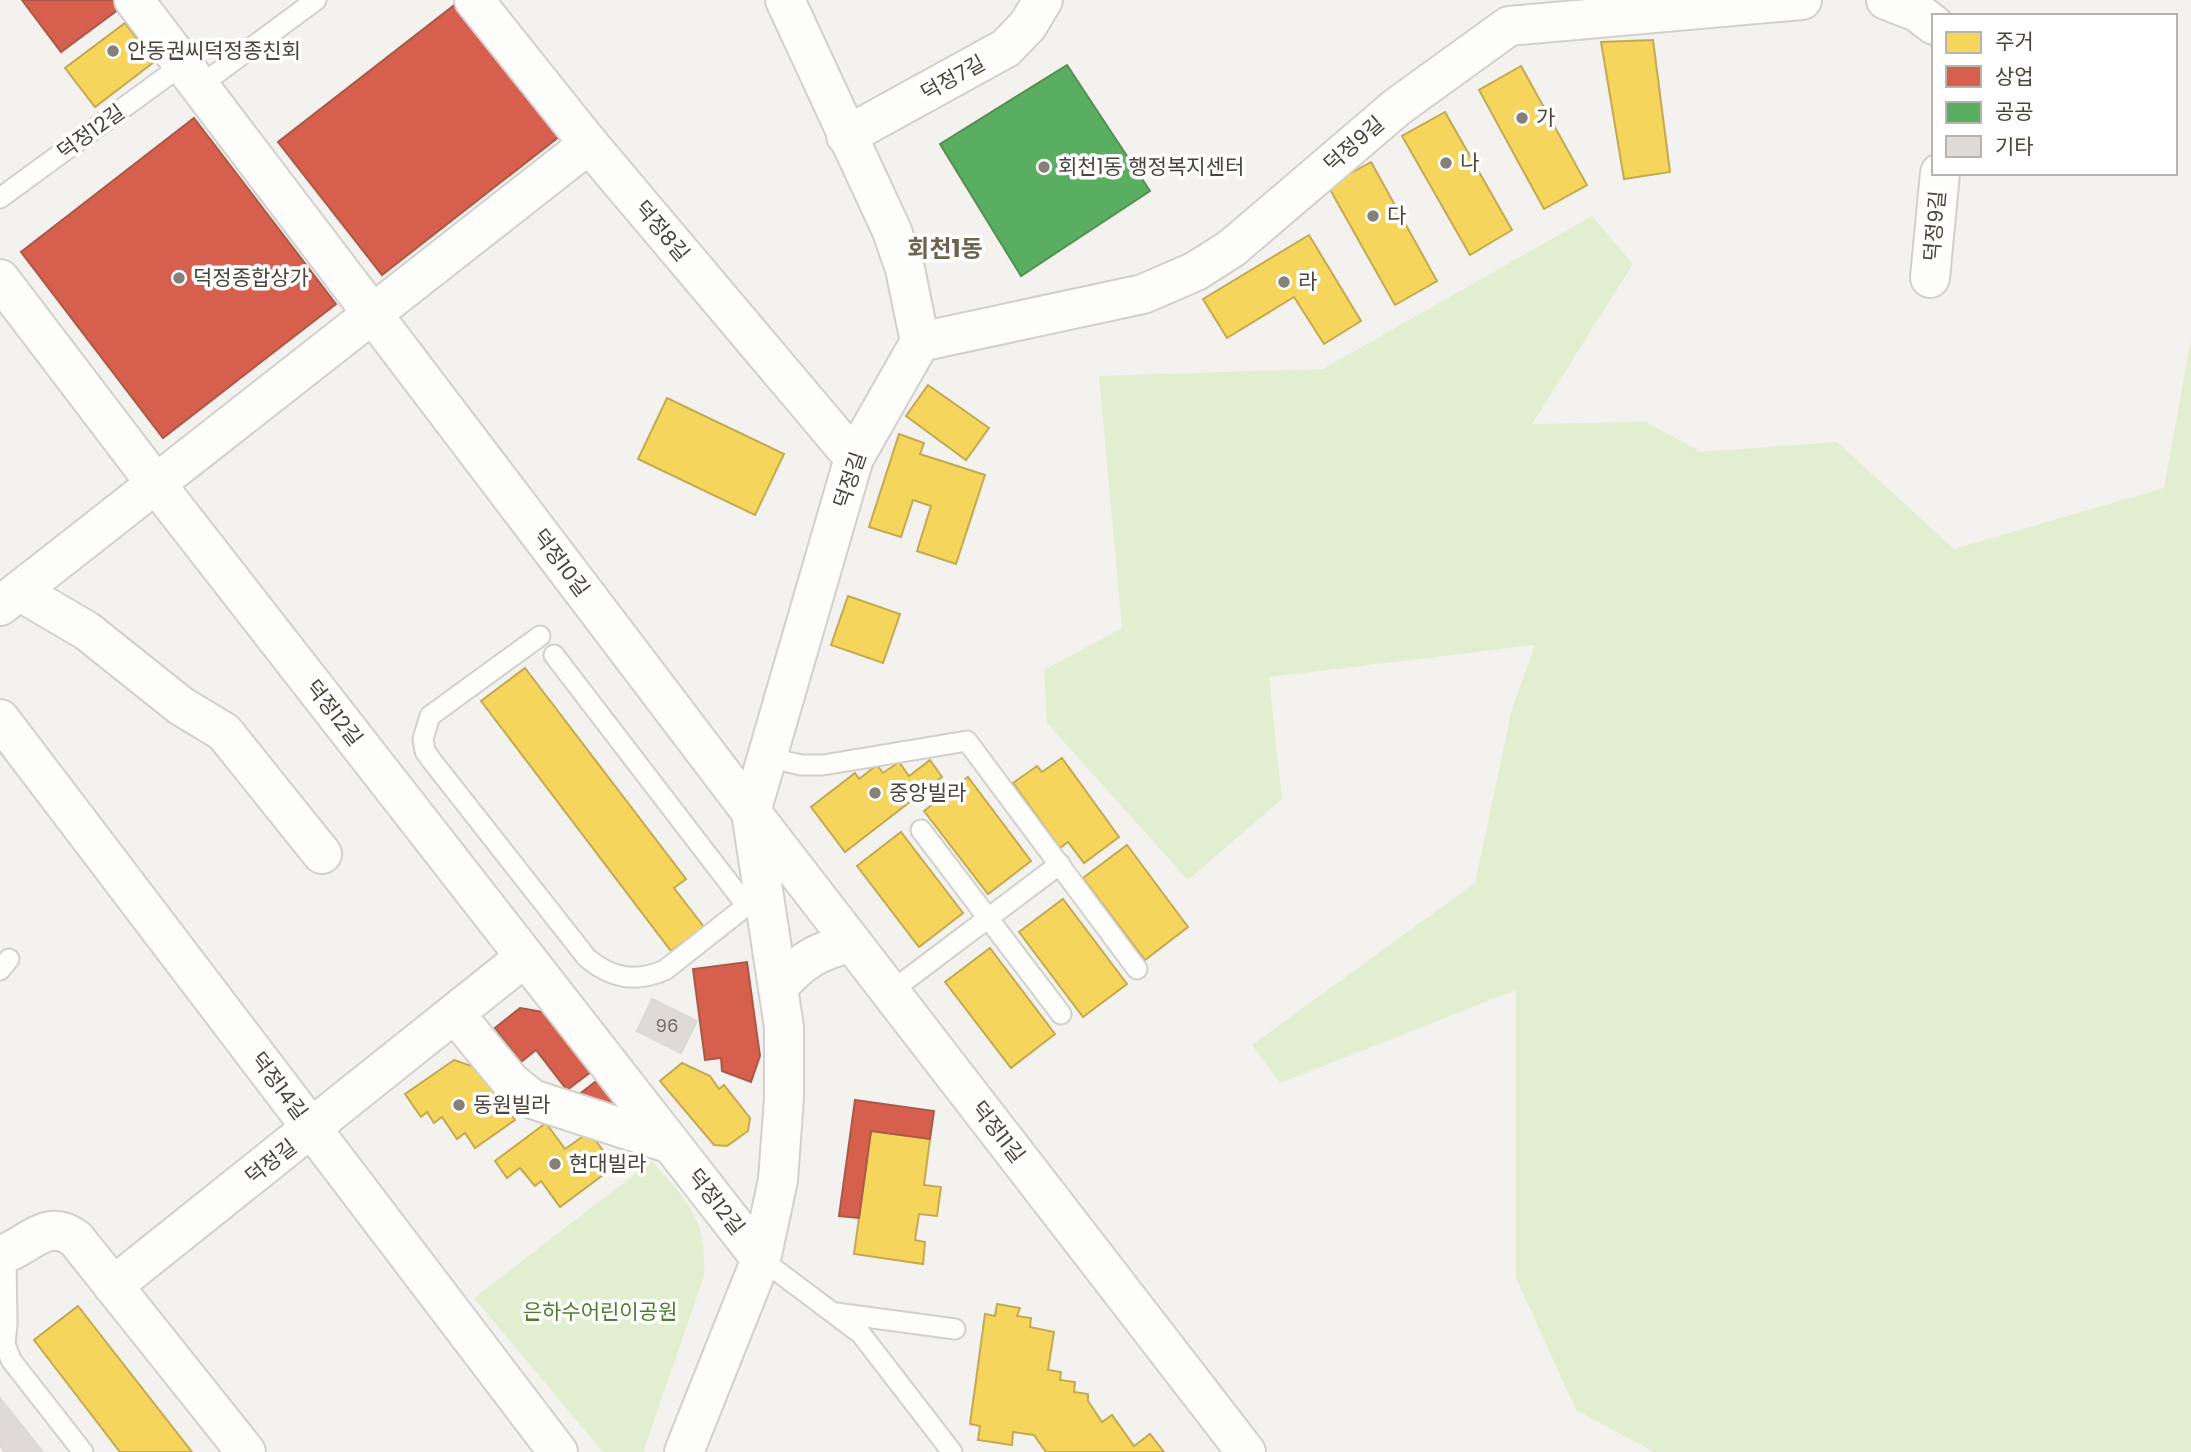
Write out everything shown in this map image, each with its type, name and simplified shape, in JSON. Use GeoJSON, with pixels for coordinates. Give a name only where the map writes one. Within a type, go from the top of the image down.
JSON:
{"type":"FeatureCollection","features":[{"type":"Feature","properties":{"kind":"street","name":"덕정10길"},"geometry":{"type":"LineString","coordinates":[[134,0],[370,315],[751,812]]}},
{"type":"Feature","properties":{"kind":"street","name":"덕정8길"},"geometry":{"type":"LineString","coordinates":[[474,0],[589,144],[854,458]]}},
{"type":"Feature","properties":{"kind":"street"},"geometry":{"type":"LineString","coordinates":[[785,0],[902,256],[920,342]]}},
{"type":"Feature","properties":{"kind":"street","name":"덕정7길"},"geometry":{"type":"LineString","coordinates":[[846,136],[1006,48],[1028,25],[1043,0]]}},
{"type":"Feature","properties":{"kind":"street","name":"덕정9길"},"geometry":{"type":"LineString","coordinates":[[920,342],[1143,294],[1196,271],[1232,248],[1502,13],[1802,0]]}},
{"type":"Feature","properties":{"kind":"street"},"geometry":{"type":"LineString","coordinates":[[1886,0],[1917,12],[1932,23]]}},
{"type":"Feature","properties":{"kind":"street"},"geometry":{"type":"LineString","coordinates":[[321,854],[225,732],[181,706],[87,631],[6,594],[156,484],[589,144]]}},
{"type":"Feature","properties":{"kind":"street","name":"덕정9길"},"geometry":{"type":"LineString","coordinates":[[1930,278],[1940,175]]}},
{"type":"Feature","properties":{"kind":"street","name":"덕정12길"},"geometry":{"type":"LineString","coordinates":[[5,296],[156,484],[761,1259]]}},
{"type":"Feature","properties":{"kind":"street","name":"덕정길"},"geometry":{"type":"LineString","coordinates":[[684,1452],[761,1259],[778,1180],[784,1098],[784,1027],[778,988],[755,898],[751,812],[854,458],[920,342]]}},
{"type":"Feature","properties":{"kind":"street","name":"덕정14길"},"geometry":{"type":"LineString","coordinates":[[0,719],[558,1452]]}},
{"type":"Feature","properties":{"kind":"street","name":"덕정11길"},"geometry":{"type":"LineString","coordinates":[[751,812],[1246,1452]]}},
{"type":"Feature","properties":{"kind":"street"},"geometry":{"type":"LineString","coordinates":[[778,988],[796,967],[815,953],[852,943]]}},
{"type":"Feature","properties":{"kind":"street","name":"덕정길"},"geometry":{"type":"LineString","coordinates":[[113,1286],[525,957]]}},
{"type":"Feature","properties":{"kind":"street"},"geometry":{"type":"LineString","coordinates":[[455,1014],[511,1082],[532,1099],[671,1144]]}},
{"type":"Feature","properties":{"kind":"street"},"geometry":{"type":"LineString","coordinates":[[3,1254],[39,1232],[67,1232],[246,1452]]}},
{"type":"Feature","properties":{"kind":"lane","name":"덕정12길"},"geometry":{"type":"LineString","coordinates":[[0,198],[190,76],[316,0]]}},
{"type":"Feature","properties":{"kind":"lane"},"geometry":{"type":"LineString","coordinates":[[540,636],[430,716],[423,739],[432,761],[587,958],[615,976],[634,979],[665,970],[755,898],[554,655]]}},
{"type":"Feature","properties":{"kind":"lane"},"geometry":{"type":"LineString","coordinates":[[767,757],[801,765],[823,765],[967,741],[1137,969]]}},
{"type":"Feature","properties":{"kind":"lane"},"geometry":{"type":"LineString","coordinates":[[921,830],[1061,1014]]}},
{"type":"Feature","properties":{"kind":"lane"},"geometry":{"type":"LineString","coordinates":[[890,992],[1060,864]]}},
{"type":"Feature","properties":{"kind":"lane"},"geometry":{"type":"LineString","coordinates":[[3,1254],[7,1324],[4,1335],[11,1360],[83,1452]]}},
{"type":"Feature","properties":{"kind":"lane"},"geometry":{"type":"LineString","coordinates":[[761,1259],[836,1312],[876,1352],[952,1452]]}},
{"type":"Feature","properties":{"kind":"lane"},"geometry":{"type":"LineString","coordinates":[[836,1312],[955,1329]]}},
{"type":"Feature","properties":{"kind":"green space"},"geometry":{"type":"Polygon","coordinates":[[[1592,216],[1633,264],[1532,424],[1646,422],[1701,452],[1837,442],[1954,549],[2164,488],[2191,339],[2191,1452],[1654,1452],[1576,1410],[1516,1278],[1516,990],[1280,1083],[1252,1045],[1475,883],[1512,709],[1535,645],[1269,677],[1282,799],[1188,880],[1047,723],[1044,670],[1122,628],[1099,376],[1323,369],[1592,216]]]}},
{"type":"Feature","properties":{"kind":"green space","name":"은하수어린이공원"},"geometry":{"type":"Polygon","coordinates":[[[652,1161],[693,1212],[702,1239],[704,1276],[643,1452],[603,1452],[474,1298],[652,1161]]]}},
{"type":"Feature","properties":{"kind":"building: 주거"},"geometry":{"type":"Polygon","coordinates":[[[125,23],[154,62],[95,107],[65,68],[125,23]]]}},
{"type":"Feature","properties":{"kind":"building: 주거"},"geometry":{"type":"Polygon","coordinates":[[[1653,40],[1670,172],[1624,179],[1601,42],[1653,40]]]}},
{"type":"Feature","properties":{"kind":"building: 주거","name":"가"},"geometry":{"type":"Polygon","coordinates":[[[1521,66],[1587,185],[1544,209],[1479,90],[1521,66]]]}},
{"type":"Feature","properties":{"kind":"building: 주거","name":"나"},"geometry":{"type":"Polygon","coordinates":[[[1445,112],[1512,230],[1470,255],[1402,136],[1445,112]]]}},
{"type":"Feature","properties":{"kind":"building: 주거","name":"다"},"geometry":{"type":"Polygon","coordinates":[[[1371,162],[1437,281],[1395,305],[1328,186],[1371,162]]]}},
{"type":"Feature","properties":{"kind":"building: 주거","name":"라"},"geometry":{"type":"Polygon","coordinates":[[[1309,235],[1361,321],[1324,344],[1294,297],[1227,338],[1203,299],[1309,235]]]}},
{"type":"Feature","properties":{"kind":"building: 주거"},"geometry":{"type":"Polygon","coordinates":[[[928,385],[989,428],[966,460],[906,416],[928,385]]]}},
{"type":"Feature","properties":{"kind":"building: 주거"},"geometry":{"type":"Polygon","coordinates":[[[667,398],[784,454],[755,515],[638,459],[667,398]]]}},
{"type":"Feature","properties":{"kind":"building: 주거"},"geometry":{"type":"Polygon","coordinates":[[[899,434],[924,443],[920,454],[985,475],[956,564],[917,551],[931,506],[913,500],[901,537],[869,527],[899,434]]]}},
{"type":"Feature","properties":{"kind":"building: 주거"},"geometry":{"type":"Polygon","coordinates":[[[848,596],[900,614],[883,663],[831,645],[848,596]]]}},
{"type":"Feature","properties":{"kind":"building: 주거"},"geometry":{"type":"Polygon","coordinates":[[[525,668],[686,879],[674,888],[704,927],[671,951],[481,701],[525,668]]]}},
{"type":"Feature","properties":{"kind":"building: 주거"},"geometry":{"type":"Polygon","coordinates":[[[1062,758],[1119,837],[1084,863],[1068,842],[1060,848],[1013,783],[1037,766],[1042,772],[1062,758]]]}},
{"type":"Feature","properties":{"kind":"building: 주거","name":"중앙빌라"},"geometry":{"type":"Polygon","coordinates":[[[930,760],[942,777],[845,852],[811,807],[855,773],[859,779],[877,765],[883,773],[899,762],[909,776],[930,760]]]}},
{"type":"Feature","properties":{"kind":"building: 주거"},"geometry":{"type":"Polygon","coordinates":[[[968,777],[1031,861],[988,894],[924,811],[968,777]]]}},
{"type":"Feature","properties":{"kind":"building: 주거"},"geometry":{"type":"Polygon","coordinates":[[[901,832],[963,913],[919,947],[857,866],[901,832]]]}},
{"type":"Feature","properties":{"kind":"building: 주거"},"geometry":{"type":"Polygon","coordinates":[[[1127,845],[1188,927],[1145,960],[1083,878],[1127,845]]]}},
{"type":"Feature","properties":{"kind":"building: 주거"},"geometry":{"type":"Polygon","coordinates":[[[1063,899],[1127,984],[1083,1017],[1019,932],[1063,899]]]}},
{"type":"Feature","properties":{"kind":"building: 주거"},"geometry":{"type":"Polygon","coordinates":[[[990,948],[1055,1034],[1011,1068],[945,982],[990,948]]]}},
{"type":"Feature","properties":{"kind":"building: 주거","name":"동원빌라"},"geometry":{"type":"Polygon","coordinates":[[[454,1060],[480,1069],[515,1120],[475,1148],[465,1133],[457,1139],[442,1117],[434,1123],[427,1112],[421,1117],[405,1094],[454,1060]]]}},
{"type":"Feature","properties":{"kind":"building: 주거"},"geometry":{"type":"Polygon","coordinates":[[[682,1063],[710,1076],[719,1089],[724,1085],[750,1118],[748,1131],[727,1146],[714,1145],[660,1081],[682,1063]]]}},
{"type":"Feature","properties":{"kind":"building: 주거","name":"현대빌라"},"geometry":{"type":"Polygon","coordinates":[[[546,1123],[565,1149],[589,1132],[615,1166],[560,1207],[541,1181],[535,1186],[520,1168],[507,1178],[495,1161],[546,1123]]]}},
{"type":"Feature","properties":{"kind":"building: 주거"},"geometry":{"type":"Polygon","coordinates":[[[871,1131],[930,1139],[924,1185],[941,1187],[937,1216],[919,1214],[915,1240],[925,1242],[923,1264],[854,1254],[871,1131]]]}},
{"type":"Feature","properties":{"kind":"building: 주거"},"geometry":{"type":"Polygon","coordinates":[[[997,1304],[1020,1308],[1017,1316],[1031,1318],[1030,1327],[1054,1332],[1048,1370],[1061,1372],[1060,1380],[1075,1382],[1074,1392],[1088,1394],[1088,1401],[1102,1422],[1112,1415],[1134,1446],[1150,1434],[1164,1452],[1046,1452],[1034,1435],[1013,1432],[1012,1445],[978,1440],[980,1426],[970,1424],[985,1314],[995,1316],[997,1304]]]}},
{"type":"Feature","properties":{"kind":"building: 주거"},"geometry":{"type":"Polygon","coordinates":[[[78,1306],[192,1452],[120,1452],[34,1340],[78,1306]]]}},
{"type":"Feature","properties":{"kind":"building: 상업"},"geometry":{"type":"Polygon","coordinates":[[[22,0],[112,0],[119,9],[61,52],[22,0]]]}},
{"type":"Feature","properties":{"kind":"building: 상업"},"geometry":{"type":"Polygon","coordinates":[[[457,3],[560,136],[382,275],[278,142],[457,3]]]}},
{"type":"Feature","properties":{"kind":"building: 상업","name":"덕정종합상가"},"geometry":{"type":"Polygon","coordinates":[[[194,118],[336,304],[163,438],[21,252],[194,118]]]}},
{"type":"Feature","properties":{"kind":"building: 상업"},"geometry":{"type":"Polygon","coordinates":[[[747,962],[760,1056],[751,1082],[722,1071],[721,1058],[705,1060],[693,969],[747,962]]]}},
{"type":"Feature","properties":{"kind":"building: 상업"},"geometry":{"type":"Polygon","coordinates":[[[520,1008],[554,1014],[596,1068],[567,1090],[536,1050],[521,1062],[495,1028],[520,1008]]]}},
{"type":"Feature","properties":{"kind":"building: 상업"},"geometry":{"type":"Polygon","coordinates":[[[604,1075],[628,1104],[618,1112],[577,1096],[604,1075]]]}},
{"type":"Feature","properties":{"kind":"building: 상업"},"geometry":{"type":"Polygon","coordinates":[[[855,1100],[934,1111],[930,1139],[871,1131],[859,1218],[839,1216],[855,1100]]]}},
{"type":"Feature","properties":{"kind":"building: 공공","name":"회천1동 행정복지센터"},"geometry":{"type":"Polygon","coordinates":[[[1067,65],[1150,191],[1021,276],[940,144],[1067,65]]]}},
{"type":"Feature","properties":{"kind":"building: 기타"},"geometry":{"type":"Polygon","coordinates":[[[652,999],[697,1021],[681,1053],[637,1031],[652,999]]]}},
{"type":"Feature","properties":{"kind":"building: 기타"},"geometry":{"type":"Polygon","coordinates":[[[0,1398],[43,1452],[5,1452],[0,1446],[0,1398]]]}},
{"type":"Feature","properties":{"kind":"place","name":"안동권씨덕정종친회"},"geometry":{"type":"Point","coordinates":[113,51]}},
{"type":"Feature","properties":{"kind":"place","name":"가"},"geometry":{"type":"Point","coordinates":[1522,118]}},
{"type":"Feature","properties":{"kind":"place","name":"나"},"geometry":{"type":"Point","coordinates":[1446,163]}},
{"type":"Feature","properties":{"kind":"place","name":"회천1동 행정복지센터"},"geometry":{"type":"Point","coordinates":[1044,167]}},
{"type":"Feature","properties":{"kind":"place","name":"다"},"geometry":{"type":"Point","coordinates":[1373,216]}},
{"type":"Feature","properties":{"kind":"place","name":"덕정종합상가"},"geometry":{"type":"Point","coordinates":[179,278]}},
{"type":"Feature","properties":{"kind":"place","name":"라"},"geometry":{"type":"Point","coordinates":[1284,282]}},
{"type":"Feature","properties":{"kind":"place","name":"중앙빌라"},"geometry":{"type":"Point","coordinates":[875,793]}},
{"type":"Feature","properties":{"kind":"place","name":"동원빌라"},"geometry":{"type":"Point","coordinates":[459,1105]}},
{"type":"Feature","properties":{"kind":"place","name":"현대빌라"},"geometry":{"type":"Point","coordinates":[555,1164]}},
{"type":"Feature","properties":{"kind":"district","name":"회천1동"},"geometry":{"type":"Point","coordinates":[945,249]}}]}
